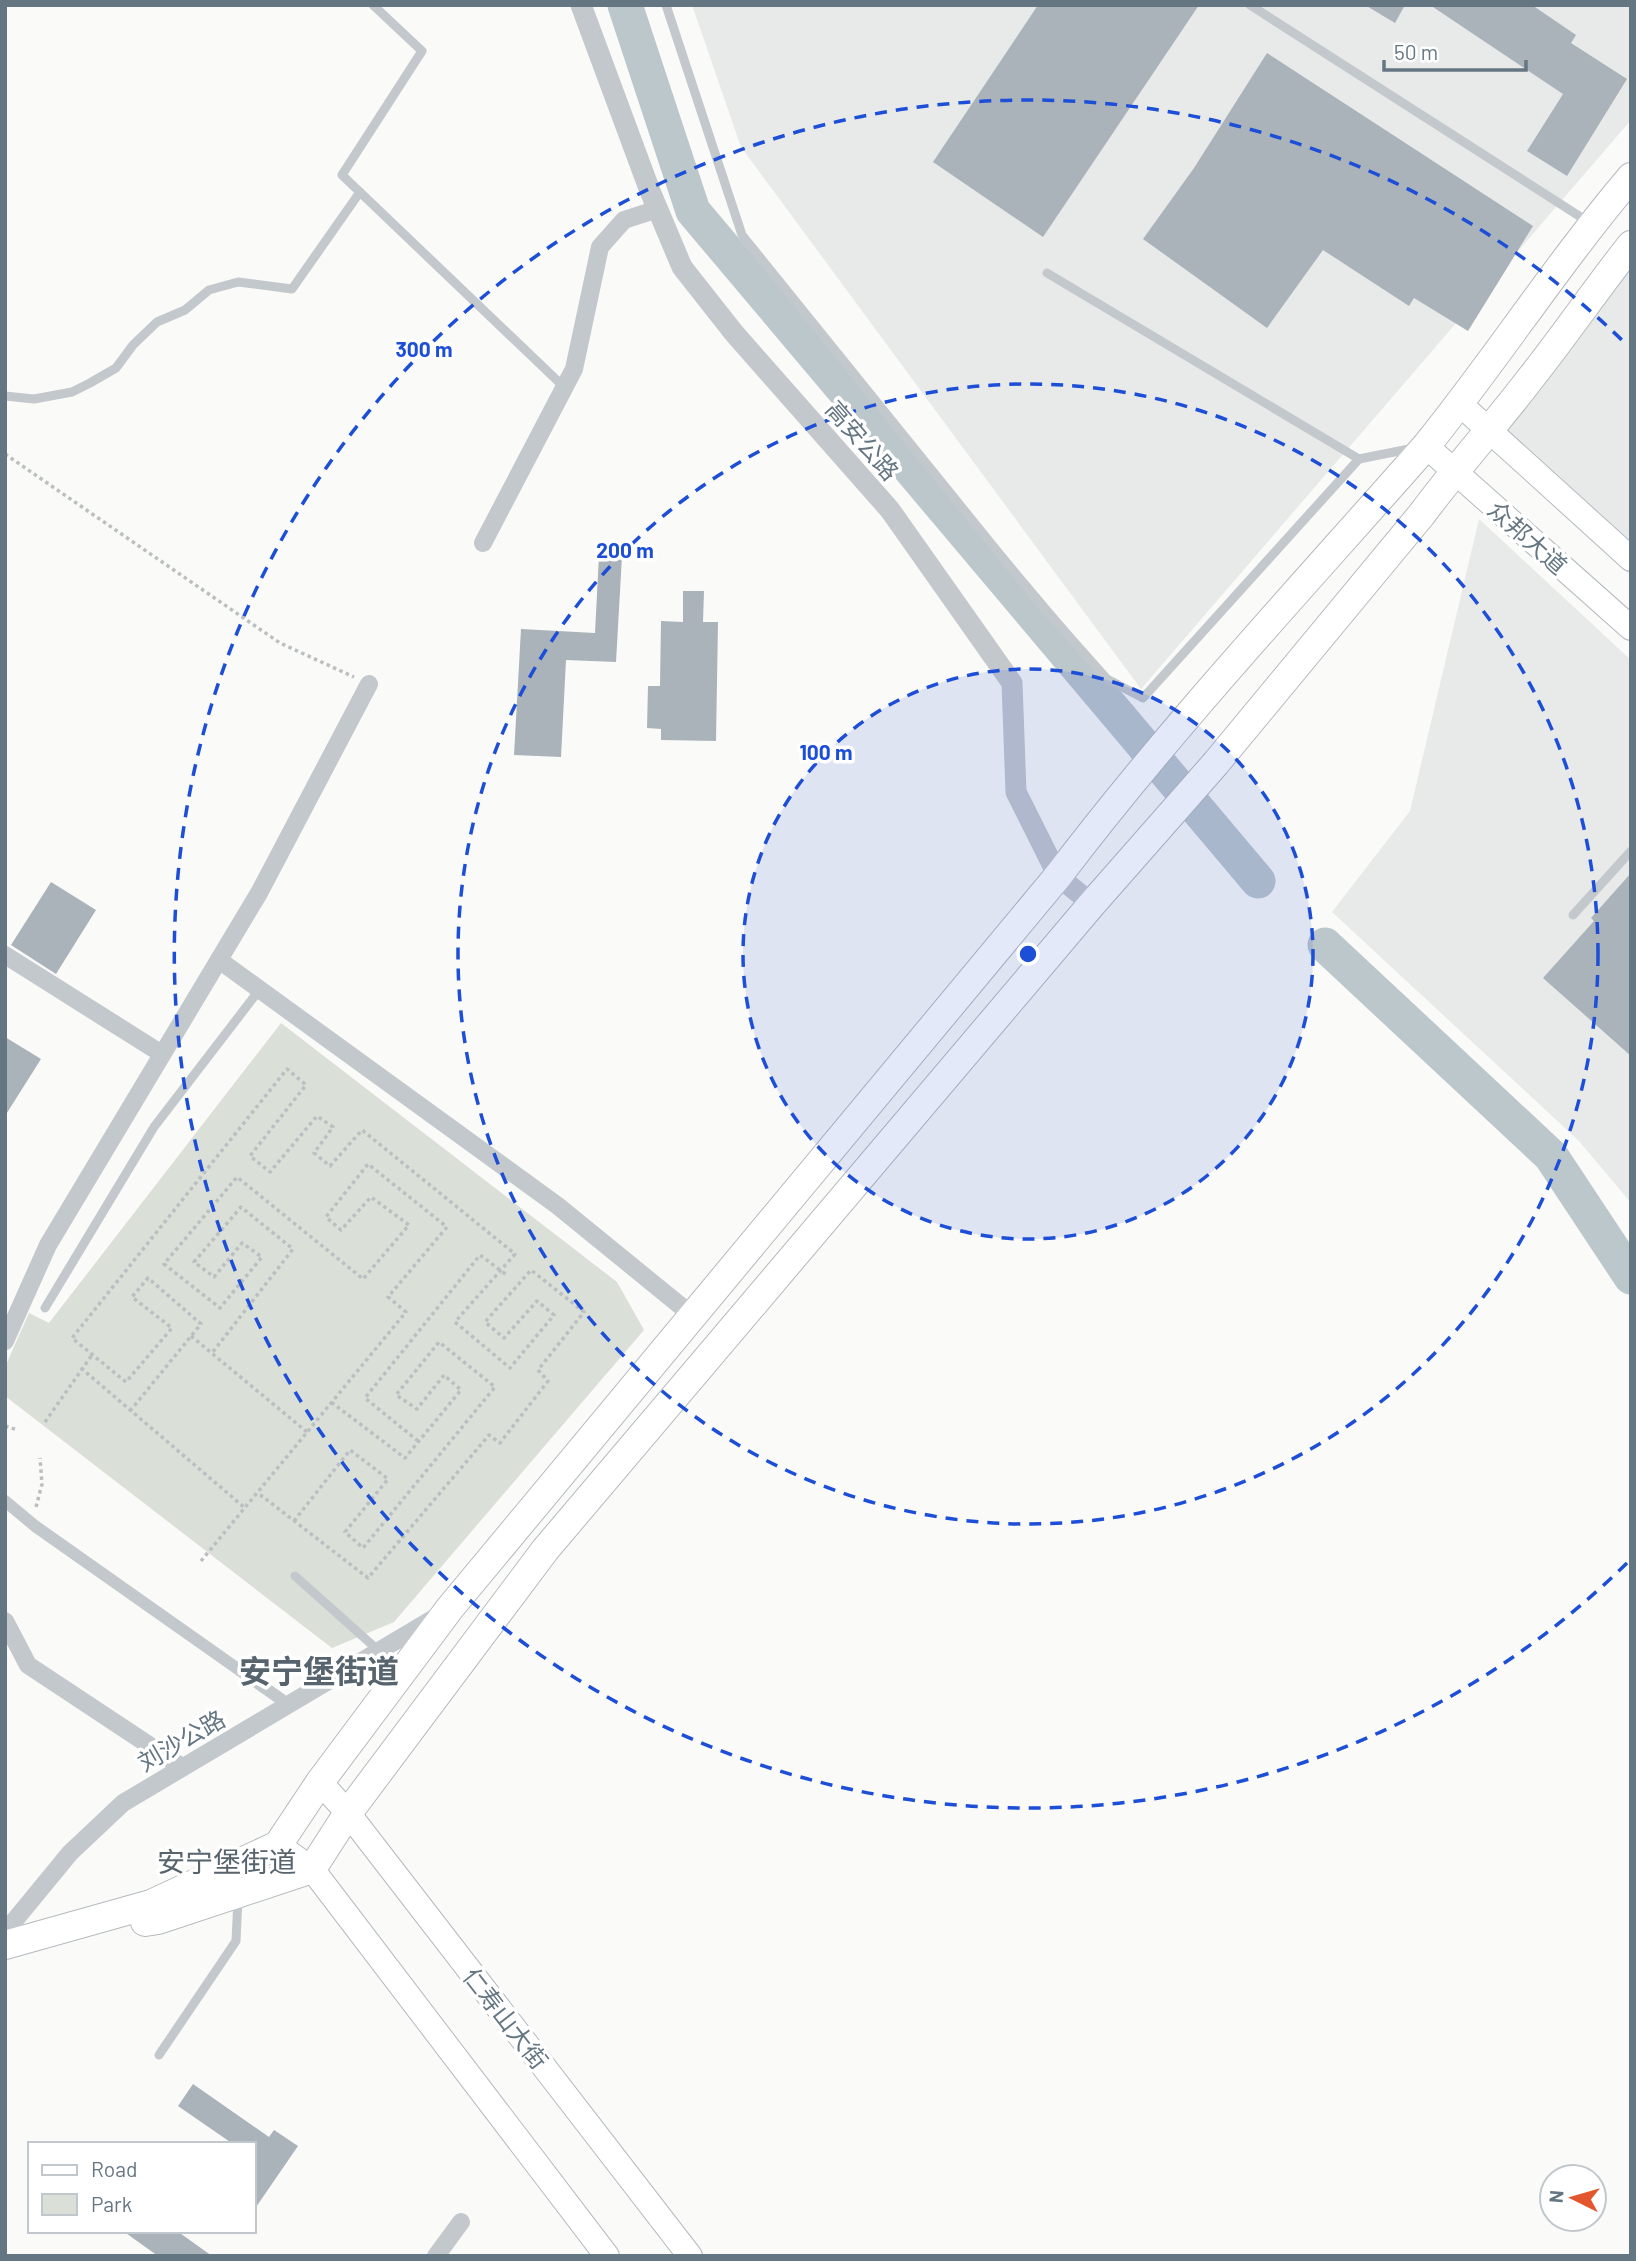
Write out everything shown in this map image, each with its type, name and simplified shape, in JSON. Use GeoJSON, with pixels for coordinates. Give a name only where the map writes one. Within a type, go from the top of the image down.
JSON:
{"type":"FeatureCollection","features":[{"type":"Feature","properties":{"kind":"main road"},"geometry":{"type":"LineString","coordinates":[[5,1946],[151,1905],[278,1845],[320,1782],[450,1608],[1058,876],[1099,822],[1426,446],[1460,404],[1591,224],[1631,177]]}},
{"type":"Feature","properties":{"kind":"main road"},"geometry":{"type":"LineString","coordinates":[[5,1946],[158,1920],[312,1869],[348,1813],[545,1550],[1092,904],[1216,763],[1414,525],[1631,245]]}},
{"type":"Feature","properties":{"kind":"main road"},"geometry":{"type":"LineString","coordinates":[[1460,404],[1631,559]]}},
{"type":"Feature","properties":{"kind":"main road","name":"众邦大道"},"geometry":{"type":"LineString","coordinates":[[1426,446],[1631,628]]}},
{"type":"Feature","properties":{"kind":"main road","name":"仁寿山大街"},"geometry":{"type":"LineString","coordinates":[[320,1782],[348,1813],[690,2256]]}},
{"type":"Feature","properties":{"kind":"main road"},"geometry":{"type":"LineString","coordinates":[[278,1845],[312,1869],[607,2256]]}},
{"type":"Feature","properties":{"kind":"street","name":"高安公路"},"geometry":{"type":"LineString","coordinates":[[582,5],[657,209],[682,267],[734,333],[890,509],[1012,683],[1016,792],[1058,876],[1092,904]]}},
{"type":"Feature","properties":{"kind":"street"},"geometry":{"type":"LineString","coordinates":[[483,543],[574,369],[600,247],[624,220],[657,209]]}},
{"type":"Feature","properties":{"kind":"street"},"geometry":{"type":"LineString","coordinates":[[5,1341],[48,1245],[259,893],[369,684]]}},
{"type":"Feature","properties":{"kind":"street"},"geometry":{"type":"LineString","coordinates":[[5,955],[162,1055]]}},
{"type":"Feature","properties":{"kind":"street"},"geometry":{"type":"LineString","coordinates":[[219,960],[558,1206],[693,1316]]}},
{"type":"Feature","properties":{"kind":"street"},"geometry":{"type":"LineString","coordinates":[[5,1502],[289,1705]]}},
{"type":"Feature","properties":{"kind":"street","name":"刘沙公路"},"geometry":{"type":"LineString","coordinates":[[5,1932],[70,1853],[123,1803],[450,1608]]}},
{"type":"Feature","properties":{"kind":"street"},"geometry":{"type":"LineString","coordinates":[[5,1621],[28,1665],[183,1767]]}},
{"type":"Feature","properties":{"kind":"street"},"geometry":{"type":"LineString","coordinates":[[436,2256],[461,2222]]}},
{"type":"Feature","properties":{"kind":"lane"},"geometry":{"type":"LineString","coordinates":[[373,5],[422,51],[342,175],[564,387]]}},
{"type":"Feature","properties":{"kind":"lane"},"geometry":{"type":"LineString","coordinates":[[666,5],[742,235],[1035,598],[1107,678],[1143,698],[1359,459],[1426,446]]}},
{"type":"Feature","properties":{"kind":"lane"},"geometry":{"type":"LineString","coordinates":[[1250,5],[1591,224]]}},
{"type":"Feature","properties":{"kind":"lane"},"geometry":{"type":"LineString","coordinates":[[5,396],[34,399],[72,392],[90,383],[116,368],[133,345],[157,322],[185,310],[209,290],[238,282],[292,289],[360,192]]}},
{"type":"Feature","properties":{"kind":"lane"},"geometry":{"type":"LineString","coordinates":[[1046,273],[1359,459]]}},
{"type":"Feature","properties":{"kind":"lane"},"geometry":{"type":"LineString","coordinates":[[1573,915],[1631,851]]}},
{"type":"Feature","properties":{"kind":"lane"},"geometry":{"type":"LineString","coordinates":[[45,1308],[154,1127],[260,989]]}},
{"type":"Feature","properties":{"kind":"lane"},"geometry":{"type":"LineString","coordinates":[[295,1576],[379,1651]]}},
{"type":"Feature","properties":{"kind":"lane"},"geometry":{"type":"LineString","coordinates":[[159,2055],[236,1941],[239,1893]]}},
{"type":"Feature","properties":{"kind":"path"},"geometry":{"type":"LineString","coordinates":[[5,454],[280,643],[369,684]]}},
{"type":"Feature","properties":{"kind":"path"},"geometry":{"type":"LineString","coordinates":[[131,1411],[201,1324],[148,1278],[132,1297],[172,1328],[126,1382],[72,1338],[287,1069],[306,1084],[250,1156],[270,1172],[317,1116],[333,1127],[314,1153],[330,1166],[362,1130],[515,1254],[455,1322],[510,1368],[554,1315],[537,1301],[504,1338],[485,1322],[531,1270],[584,1312],[538,1370],[548,1381],[500,1443],[489,1435],[368,1578],[258,1493]]}},
{"type":"Feature","properties":{"kind":"path"},"geometry":{"type":"LineString","coordinates":[[201,1562],[406,1311],[388,1297],[447,1227],[368,1164],[326,1217],[341,1230],[371,1197],[409,1225],[363,1279],[237,1177],[164,1264],[220,1308],[262,1257],[242,1243],[214,1278],[194,1262],[241,1207],[293,1249],[212,1353]]}},
{"type":"Feature","properties":{"kind":"path"},"geometry":{"type":"LineString","coordinates":[[418,1441],[365,1398],[480,1255],[508,1276]]}},
{"type":"Feature","properties":{"kind":"path"},"geometry":{"type":"LineString","coordinates":[[191,1336],[307,1432]]}},
{"type":"Feature","properties":{"kind":"path"},"geometry":{"type":"LineString","coordinates":[[294,1521],[350,1450],[388,1479],[345,1532],[363,1548],[495,1387],[439,1342],[396,1395],[417,1409],[444,1375],[461,1390],[405,1458],[331,1402]]}},
{"type":"Feature","properties":{"kind":"path"},"geometry":{"type":"LineString","coordinates":[[45,1422],[92,1354]]}},
{"type":"Feature","properties":{"kind":"path"},"geometry":{"type":"LineString","coordinates":[[81,1368],[245,1508]]}},
{"type":"Feature","properties":{"kind":"path"},"geometry":{"type":"LineString","coordinates":[[5,1426],[19,1430]]}},
{"type":"Feature","properties":{"kind":"path"},"geometry":{"type":"LineString","coordinates":[[32,1523],[42,1484],[40,1458]]}},
{"type":"Feature","properties":{"kind":"shaded area"},"geometry":{"type":"Polygon","coordinates":[[[692,5],[1631,5],[1631,120],[1141,689],[741,147],[692,5]]]}},
{"type":"Feature","properties":{"kind":"shaded area"},"geometry":{"type":"Polygon","coordinates":[[[1631,254],[1631,556],[1490,430],[1631,254]]]}},
{"type":"Feature","properties":{"kind":"shaded area"},"geometry":{"type":"Polygon","coordinates":[[[1479,519],[1631,660],[1631,1203],[1579,1141],[1332,912],[1410,811],[1479,519]]]}},
{"type":"Feature","properties":{"kind":"green space"},"geometry":{"type":"Polygon","coordinates":[[[281,1023],[617,1282],[644,1330],[394,1622],[332,1648],[5,1396],[5,1367],[29,1313],[49,1323],[281,1023]]]}},
{"type":"Feature","properties":{"kind":"building"},"geometry":{"type":"Polygon","coordinates":[[[1038,5],[1199,5],[1043,237],[933,162],[1038,5]]]}},
{"type":"Feature","properties":{"kind":"building"},"geometry":{"type":"Polygon","coordinates":[[[1365,5],[1405,5],[1395,23],[1365,5]]]}},
{"type":"Feature","properties":{"kind":"building"},"geometry":{"type":"Polygon","coordinates":[[[1430,5],[1532,5],[1576,35],[1571,43],[1627,79],[1567,176],[1527,151],[1563,94],[1430,5]]]}},
{"type":"Feature","properties":{"kind":"building"},"geometry":{"type":"Polygon","coordinates":[[[1267,53],[1533,226],[1468,331],[1414,298],[1409,306],[1323,250],[1267,328],[1143,239],[1194,168],[1267,53]]]}},
{"type":"Feature","properties":{"kind":"building"},"geometry":{"type":"Polygon","coordinates":[[[599,555],[622,556],[616,662],[566,660],[561,757],[514,755],[521,629],[595,633],[599,555]]]}},
{"type":"Feature","properties":{"kind":"building"},"geometry":{"type":"Polygon","coordinates":[[[683,591],[704,591],[703,622],[718,622],[716,741],[661,740],[661,729],[647,728],[648,686],[660,686],[661,621],[683,622],[683,591]]]}},
{"type":"Feature","properties":{"kind":"building"},"geometry":{"type":"Polygon","coordinates":[[[1631,873],[1631,1056],[1543,978],[1594,921],[1591,918],[1631,873]]]}},
{"type":"Feature","properties":{"kind":"building"},"geometry":{"type":"Polygon","coordinates":[[[51,882],[96,910],[56,974],[11,945],[51,882]]]}},
{"type":"Feature","properties":{"kind":"building"},"geometry":{"type":"Polygon","coordinates":[[[5,1037],[41,1059],[5,1116],[5,1037]]]}},
{"type":"Feature","properties":{"kind":"building"},"geometry":{"type":"Polygon","coordinates":[[[193,2084],[269,2137],[274,2130],[298,2146],[256,2207],[256,2142],[230,2142],[178,2106],[193,2084]]]}},
{"type":"Feature","properties":{"kind":"building"},"geometry":{"type":"Polygon","coordinates":[[[126,2233],[180,2233],[212,2256],[158,2256],[126,2233]]]}},
{"type":"Feature","properties":{"kind":"waterway"},"geometry":{"type":"LineString","coordinates":[[625,5],[693,211],[1258,881]]}},
{"type":"Feature","properties":{"kind":"waterway"},"geometry":{"type":"LineString","coordinates":[[1325,945],[1551,1156],[1631,1277]]}},
{"type":"Feature","properties":{"kind":"district","name":"安宁堡街道"},"geometry":{"type":"Point","coordinates":[319,1670]}},
{"type":"Feature","properties":{"kind":"district","name":"安宁堡街道"},"geometry":{"type":"Point","coordinates":[227,1861]}}]}
